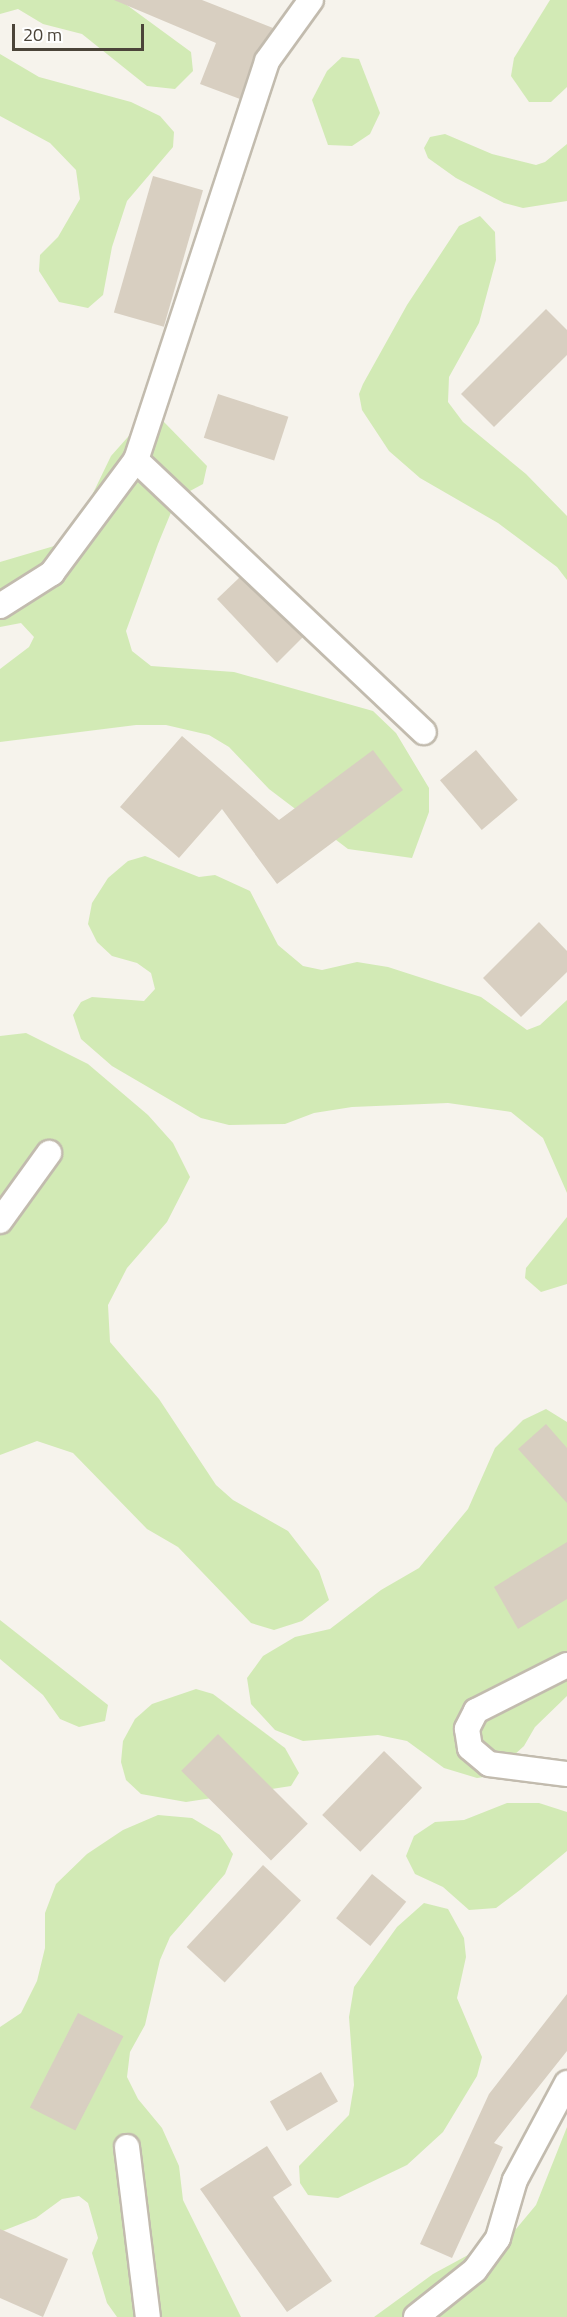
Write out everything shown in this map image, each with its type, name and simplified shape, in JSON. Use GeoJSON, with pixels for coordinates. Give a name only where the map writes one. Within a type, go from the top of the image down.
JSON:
{"type":"FeatureCollection","features":[{"type":"Feature","properties":{"kind":"lane"},"geometry":{"type":"LineString","coordinates":[[0,606],[52,573],[136,460],[267,60],[310,0]]}},
{"type":"Feature","properties":{"kind":"lane"},"geometry":{"type":"LineString","coordinates":[[136,460],[424,732]]}},
{"type":"Feature","properties":{"kind":"lane"},"geometry":{"type":"LineString","coordinates":[[0,1221],[49,1153]]}},
{"type":"Feature","properties":{"kind":"lane"},"geometry":{"type":"LineString","coordinates":[[567,1665],[476,1711],[467,1729],[470,1748],[489,1764],[567,1774]]}},
{"type":"Feature","properties":{"kind":"lane"},"geometry":{"type":"LineString","coordinates":[[416,2317],[475,2270],[498,2238],[515,2180],[567,2083]]}},
{"type":"Feature","properties":{"kind":"lane"},"geometry":{"type":"LineString","coordinates":[[127,2147],[147,2317]]}},
{"type":"Feature","properties":{"kind":"green space"},"geometry":{"type":"Polygon","coordinates":[[[0,0],[120,0],[191,52],[193,71],[175,89],[147,86],[82,34],[43,24],[18,9],[0,14],[0,0]]]}},
{"type":"Feature","properties":{"kind":"green space"},"geometry":{"type":"Polygon","coordinates":[[[550,0],[567,0],[567,87],[551,102],[529,102],[511,76],[514,58],[550,0]]]}},
{"type":"Feature","properties":{"kind":"green space"},"geometry":{"type":"Polygon","coordinates":[[[0,54],[39,77],[131,102],[160,116],[174,132],[173,147],[127,201],[112,247],[103,295],[88,308],[59,302],[39,271],[40,255],[58,237],[80,199],[76,170],[50,143],[0,116],[0,54]]]}},
{"type":"Feature","properties":{"kind":"green space"},"geometry":{"type":"Polygon","coordinates":[[[342,57],[359,59],[380,113],[370,134],[352,146],[328,145],[312,100],[327,71],[342,57]]]}},
{"type":"Feature","properties":{"kind":"green space"},"geometry":{"type":"Polygon","coordinates":[[[445,134],[492,154],[536,165],[545,162],[567,144],[567,201],[523,208],[504,203],[456,178],[428,158],[424,148],[430,137],[445,134]]]}},
{"type":"Feature","properties":{"kind":"green space"},"geometry":{"type":"Polygon","coordinates":[[[480,216],[495,232],[496,260],[479,323],[449,377],[448,402],[463,422],[526,474],[567,516],[567,580],[557,567],[498,523],[420,478],[389,451],[362,410],[359,394],[363,384],[407,305],[459,226],[480,216]]]}},
{"type":"Feature","properties":{"kind":"green space"},"geometry":{"type":"Polygon","coordinates":[[[163,421],[207,466],[203,484],[177,498],[158,544],[126,631],[132,651],[151,666],[234,672],[373,711],[396,733],[429,788],[429,812],[412,858],[348,849],[269,789],[229,747],[209,735],[166,725],[136,725],[0,742],[0,669],[29,647],[34,637],[21,623],[0,627],[0,562],[61,544],[82,516],[111,456],[135,429],[163,421]]]}},
{"type":"Feature","properties":{"kind":"green space"},"geometry":{"type":"Polygon","coordinates":[[[145,856],[199,877],[215,875],[250,891],[278,945],[303,966],[322,970],[357,962],[388,967],[481,997],[527,1030],[540,1025],[567,1000],[567,1193],[543,1138],[511,1112],[448,1103],[352,1107],[314,1113],[285,1124],[229,1125],[201,1118],[112,1066],[81,1039],[73,1015],[81,1002],[92,997],[144,1001],[155,989],[151,973],[137,963],[112,956],[97,942],[88,924],[92,903],[108,878],[128,861],[145,856]]]}},
{"type":"Feature","properties":{"kind":"green space"},"geometry":{"type":"Polygon","coordinates":[[[26,1033],[88,1064],[148,1115],[173,1143],[190,1177],[167,1222],[127,1268],[108,1305],[110,1342],[159,1399],[216,1485],[233,1500],[288,1531],[319,1571],[329,1600],[302,1621],[274,1630],[251,1623],[178,1547],[147,1529],[73,1453],[37,1441],[0,1455],[0,1036],[26,1033]]]}},
{"type":"Feature","properties":{"kind":"green space"},"geometry":{"type":"Polygon","coordinates":[[[567,1217],[567,1284],[541,1292],[525,1278],[526,1268],[567,1217]]]}},
{"type":"Feature","properties":{"kind":"green space"},"geometry":{"type":"Polygon","coordinates":[[[546,1409],[567,1422],[567,1696],[535,1727],[524,1746],[491,1776],[477,1778],[444,1768],[407,1741],[378,1735],[303,1741],[275,1730],[251,1704],[247,1678],[263,1656],[295,1637],[330,1629],[381,1590],[419,1568],[468,1509],[495,1448],[523,1420],[546,1409]]]}},
{"type":"Feature","properties":{"kind":"green space"},"geometry":{"type":"Polygon","coordinates":[[[0,1620],[108,1705],[105,1721],[79,1727],[60,1719],[43,1695],[0,1659],[0,1620]]]}},
{"type":"Feature","properties":{"kind":"green space"},"geometry":{"type":"Polygon","coordinates":[[[196,1689],[213,1694],[285,1748],[299,1773],[291,1786],[186,1802],[141,1794],[126,1780],[121,1762],[123,1741],[135,1719],[152,1704],[196,1689]]]}},
{"type":"Feature","properties":{"kind":"green space"},"geometry":{"type":"Polygon","coordinates":[[[507,1803],[539,1803],[567,1812],[567,1851],[496,1908],[469,1910],[443,1887],[415,1874],[406,1856],[414,1836],[435,1822],[464,1820],[507,1803]]]}},
{"type":"Feature","properties":{"kind":"green space"},"geometry":{"type":"Polygon","coordinates":[[[158,1815],[192,1818],[220,1835],[233,1854],[225,1874],[170,1937],[160,1960],[145,2025],[130,2052],[127,2077],[138,2099],[162,2128],[179,2166],[183,2200],[241,2317],[117,2317],[107,2303],[92,2253],[98,2238],[88,2203],[79,2196],[62,2199],[36,2218],[0,2232],[0,2027],[21,2013],[37,1981],[45,1948],[45,1913],[56,1884],[87,1854],[123,1830],[158,1815]]]}},
{"type":"Feature","properties":{"kind":"green space"},"geometry":{"type":"Polygon","coordinates":[[[424,1903],[448,1909],[464,1938],[466,1957],[457,1998],[482,2057],[477,2076],[443,2132],[407,2165],[338,2198],[308,2195],[300,2183],[299,2166],[349,2115],[354,2085],[349,2017],[354,1987],[397,1927],[424,1903]]]}},
{"type":"Feature","properties":{"kind":"green space"},"geometry":{"type":"Polygon","coordinates":[[[567,2127],[567,2317],[374,2317],[433,2274],[516,2229],[536,2205],[567,2127]]]}},
{"type":"Feature","properties":{"kind":"building"},"geometry":{"type":"Polygon","coordinates":[[[114,0],[202,0],[273,28],[254,56],[240,99],[200,84],[216,43],[114,0]]]}},
{"type":"Feature","properties":{"kind":"building"},"geometry":{"type":"Polygon","coordinates":[[[153,176],[203,190],[164,327],[114,312],[153,176]]]}},
{"type":"Feature","properties":{"kind":"building"},"geometry":{"type":"Polygon","coordinates":[[[546,309],[567,330],[567,355],[494,427],[461,394],[546,309]]]}},
{"type":"Feature","properties":{"kind":"building"},"geometry":{"type":"Polygon","coordinates":[[[218,394],[288,417],[274,461],[204,438],[218,394]]]}},
{"type":"Feature","properties":{"kind":"building"},"geometry":{"type":"Polygon","coordinates":[[[240,577],[303,637],[277,663],[217,599],[240,577]]]}},
{"type":"Feature","properties":{"kind":"building"},"geometry":{"type":"Polygon","coordinates":[[[182,736],[279,820],[373,750],[403,790],[277,884],[222,809],[179,858],[120,807],[182,736]]]}},
{"type":"Feature","properties":{"kind":"building"},"geometry":{"type":"Polygon","coordinates":[[[476,750],[518,800],[482,830],[440,780],[476,750]]]}},
{"type":"Feature","properties":{"kind":"building"},"geometry":{"type":"Polygon","coordinates":[[[539,922],[567,951],[567,972],[521,1017],[483,978],[539,922]]]}},
{"type":"Feature","properties":{"kind":"building"},"geometry":{"type":"Polygon","coordinates":[[[546,1424],[567,1448],[567,1503],[518,1449],[546,1424]]]}},
{"type":"Feature","properties":{"kind":"building"},"geometry":{"type":"Polygon","coordinates":[[[567,1542],[567,1599],[518,1629],[494,1587],[567,1542]]]}},
{"type":"Feature","properties":{"kind":"building"},"geometry":{"type":"Polygon","coordinates":[[[218,1734],[308,1824],[271,1861],[181,1771],[218,1734]]]}},
{"type":"Feature","properties":{"kind":"building"},"geometry":{"type":"Polygon","coordinates":[[[384,1751],[422,1788],[360,1852],[322,1815],[384,1751]]]}},
{"type":"Feature","properties":{"kind":"building"},"geometry":{"type":"Polygon","coordinates":[[[263,1865],[301,1900],[225,1982],[187,1947],[263,1865]]]}},
{"type":"Feature","properties":{"kind":"building"},"geometry":{"type":"Polygon","coordinates":[[[372,1874],[406,1902],[370,1946],[336,1918],[372,1874]]]}},
{"type":"Feature","properties":{"kind":"building"},"geometry":{"type":"Polygon","coordinates":[[[567,1994],[567,2051],[494,2143],[503,2147],[452,2258],[420,2244],[489,2094],[567,1994]]]}},
{"type":"Feature","properties":{"kind":"building"},"geometry":{"type":"Polygon","coordinates":[[[78,2013],[123,2036],[75,2131],[30,2107],[78,2013]]]}},
{"type":"Feature","properties":{"kind":"building"},"geometry":{"type":"Polygon","coordinates":[[[321,2072],[338,2101],[287,2131],[270,2102],[321,2072]]]}},
{"type":"Feature","properties":{"kind":"building"},"geometry":{"type":"Polygon","coordinates":[[[267,2146],[292,2185],[273,2197],[332,2281],[287,2312],[200,2189],[267,2146]]]}},
{"type":"Feature","properties":{"kind":"building"},"geometry":{"type":"Polygon","coordinates":[[[0,2229],[68,2259],[43,2317],[0,2298],[0,2229]]]}}]}
